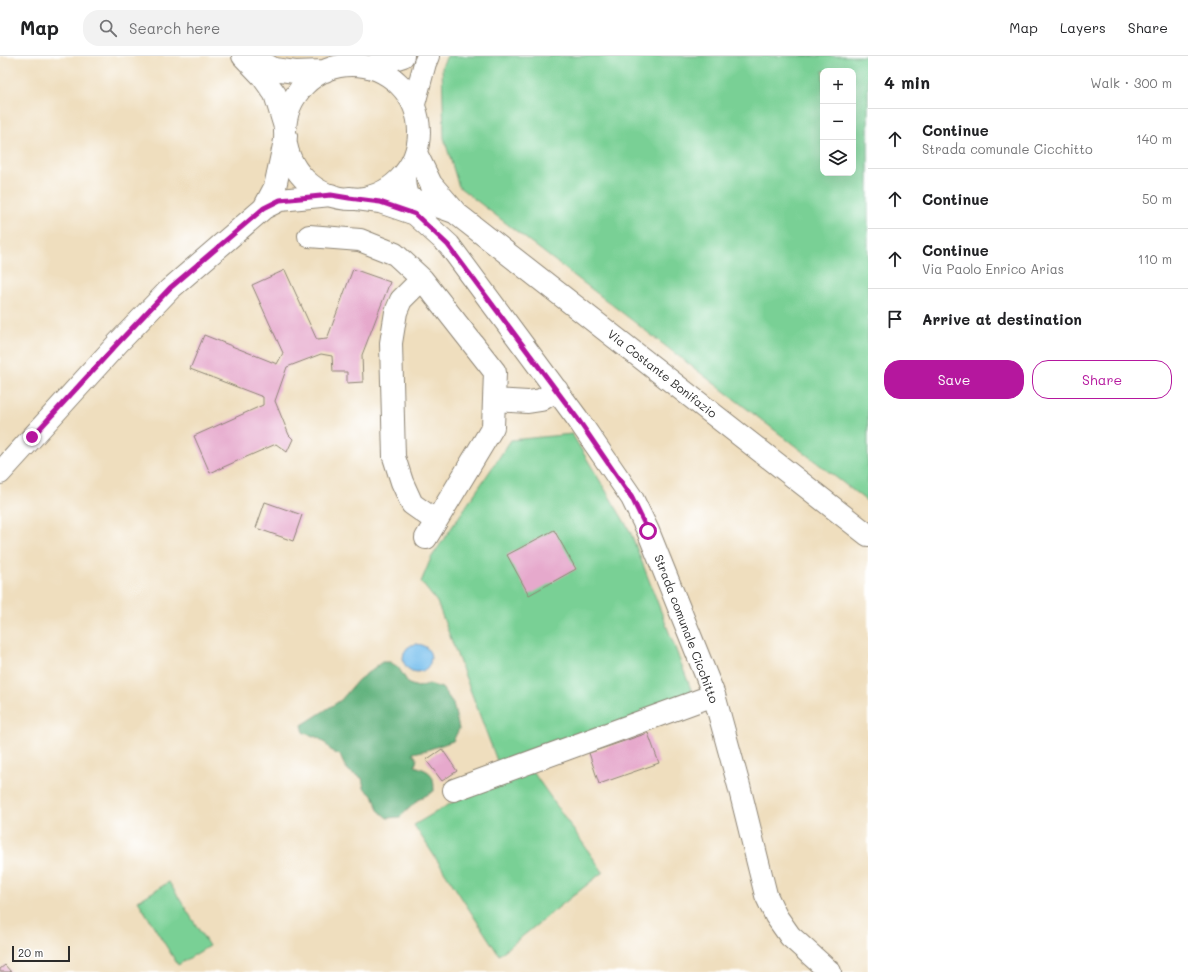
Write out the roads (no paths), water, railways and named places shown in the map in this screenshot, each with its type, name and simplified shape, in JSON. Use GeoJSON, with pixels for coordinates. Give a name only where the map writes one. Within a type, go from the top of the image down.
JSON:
{"type":"FeatureCollection","features":[{"type":"Feature","properties":{"kind":"street"},"geometry":{"type":"LineString","coordinates":[[243,56],[262,76],[275,94],[286,132],[287,146],[293,162],[302,176],[315,187],[349,197],[380,202],[411,206],[430,203],[457,214]]}},
{"type":"Feature","properties":{"kind":"street"},"geometry":{"type":"LineString","coordinates":[[250,56],[274,68],[295,72],[325,71]]}},
{"type":"Feature","properties":{"kind":"street"},"geometry":{"type":"LineString","coordinates":[[370,67],[404,56]]}},
{"type":"Feature","properties":{"kind":"street"},"geometry":{"type":"LineString","coordinates":[[414,104],[428,56]]}},
{"type":"Feature","properties":{"kind":"street"},"geometry":{"type":"LineString","coordinates":[[0,474],[107,354],[170,288],[264,208],[280,200],[349,197],[385,190],[404,176],[416,153],[420,128],[414,104],[403,87],[388,75],[370,67],[355,65],[339,66],[312,78],[301,88],[293,100],[288,114],[275,187],[264,208]]}},
{"type":"Feature","properties":{"kind":"street"},"geometry":{"type":"LineString","coordinates":[[416,153],[431,184],[457,214]]}},
{"type":"Feature","properties":{"kind":"street"},"geometry":{"type":"LineString","coordinates":[[404,176],[404,187],[411,206]]}},
{"type":"Feature","properties":{"kind":"street","name":"Strada comunale Cicchitto"},"geometry":{"type":"LineString","coordinates":[[411,206],[448,245],[557,390],[632,498],[648,531],[714,695],[740,786],[766,895],[776,916],[790,936],[830,972]]}},
{"type":"Feature","properties":{"kind":"street","name":"Via Costante Bonifazio"},"geometry":{"type":"LineString","coordinates":[[457,214],[868,535]]}},
{"type":"Feature","properties":{"kind":"street"},"geometry":{"type":"LineString","coordinates":[[309,236],[360,240],[395,254],[422,279],[495,372],[493,427],[431,529],[412,504],[402,482],[394,457],[391,343],[396,312],[401,300],[422,279]]}},
{"type":"Feature","properties":{"kind":"street"},"geometry":{"type":"LineString","coordinates":[[494,400],[528,402],[541,400],[557,390]]}},
{"type":"Feature","properties":{"kind":"street"},"geometry":{"type":"LineString","coordinates":[[454,790],[714,695]]}},
{"type":"Feature","properties":{"kind":"water"},"geometry":{"type":"Polygon","coordinates":[[[417,644],[427,648],[431,658],[427,668],[417,672],[407,668],[403,658],[407,648],[417,644]]]}}]}
